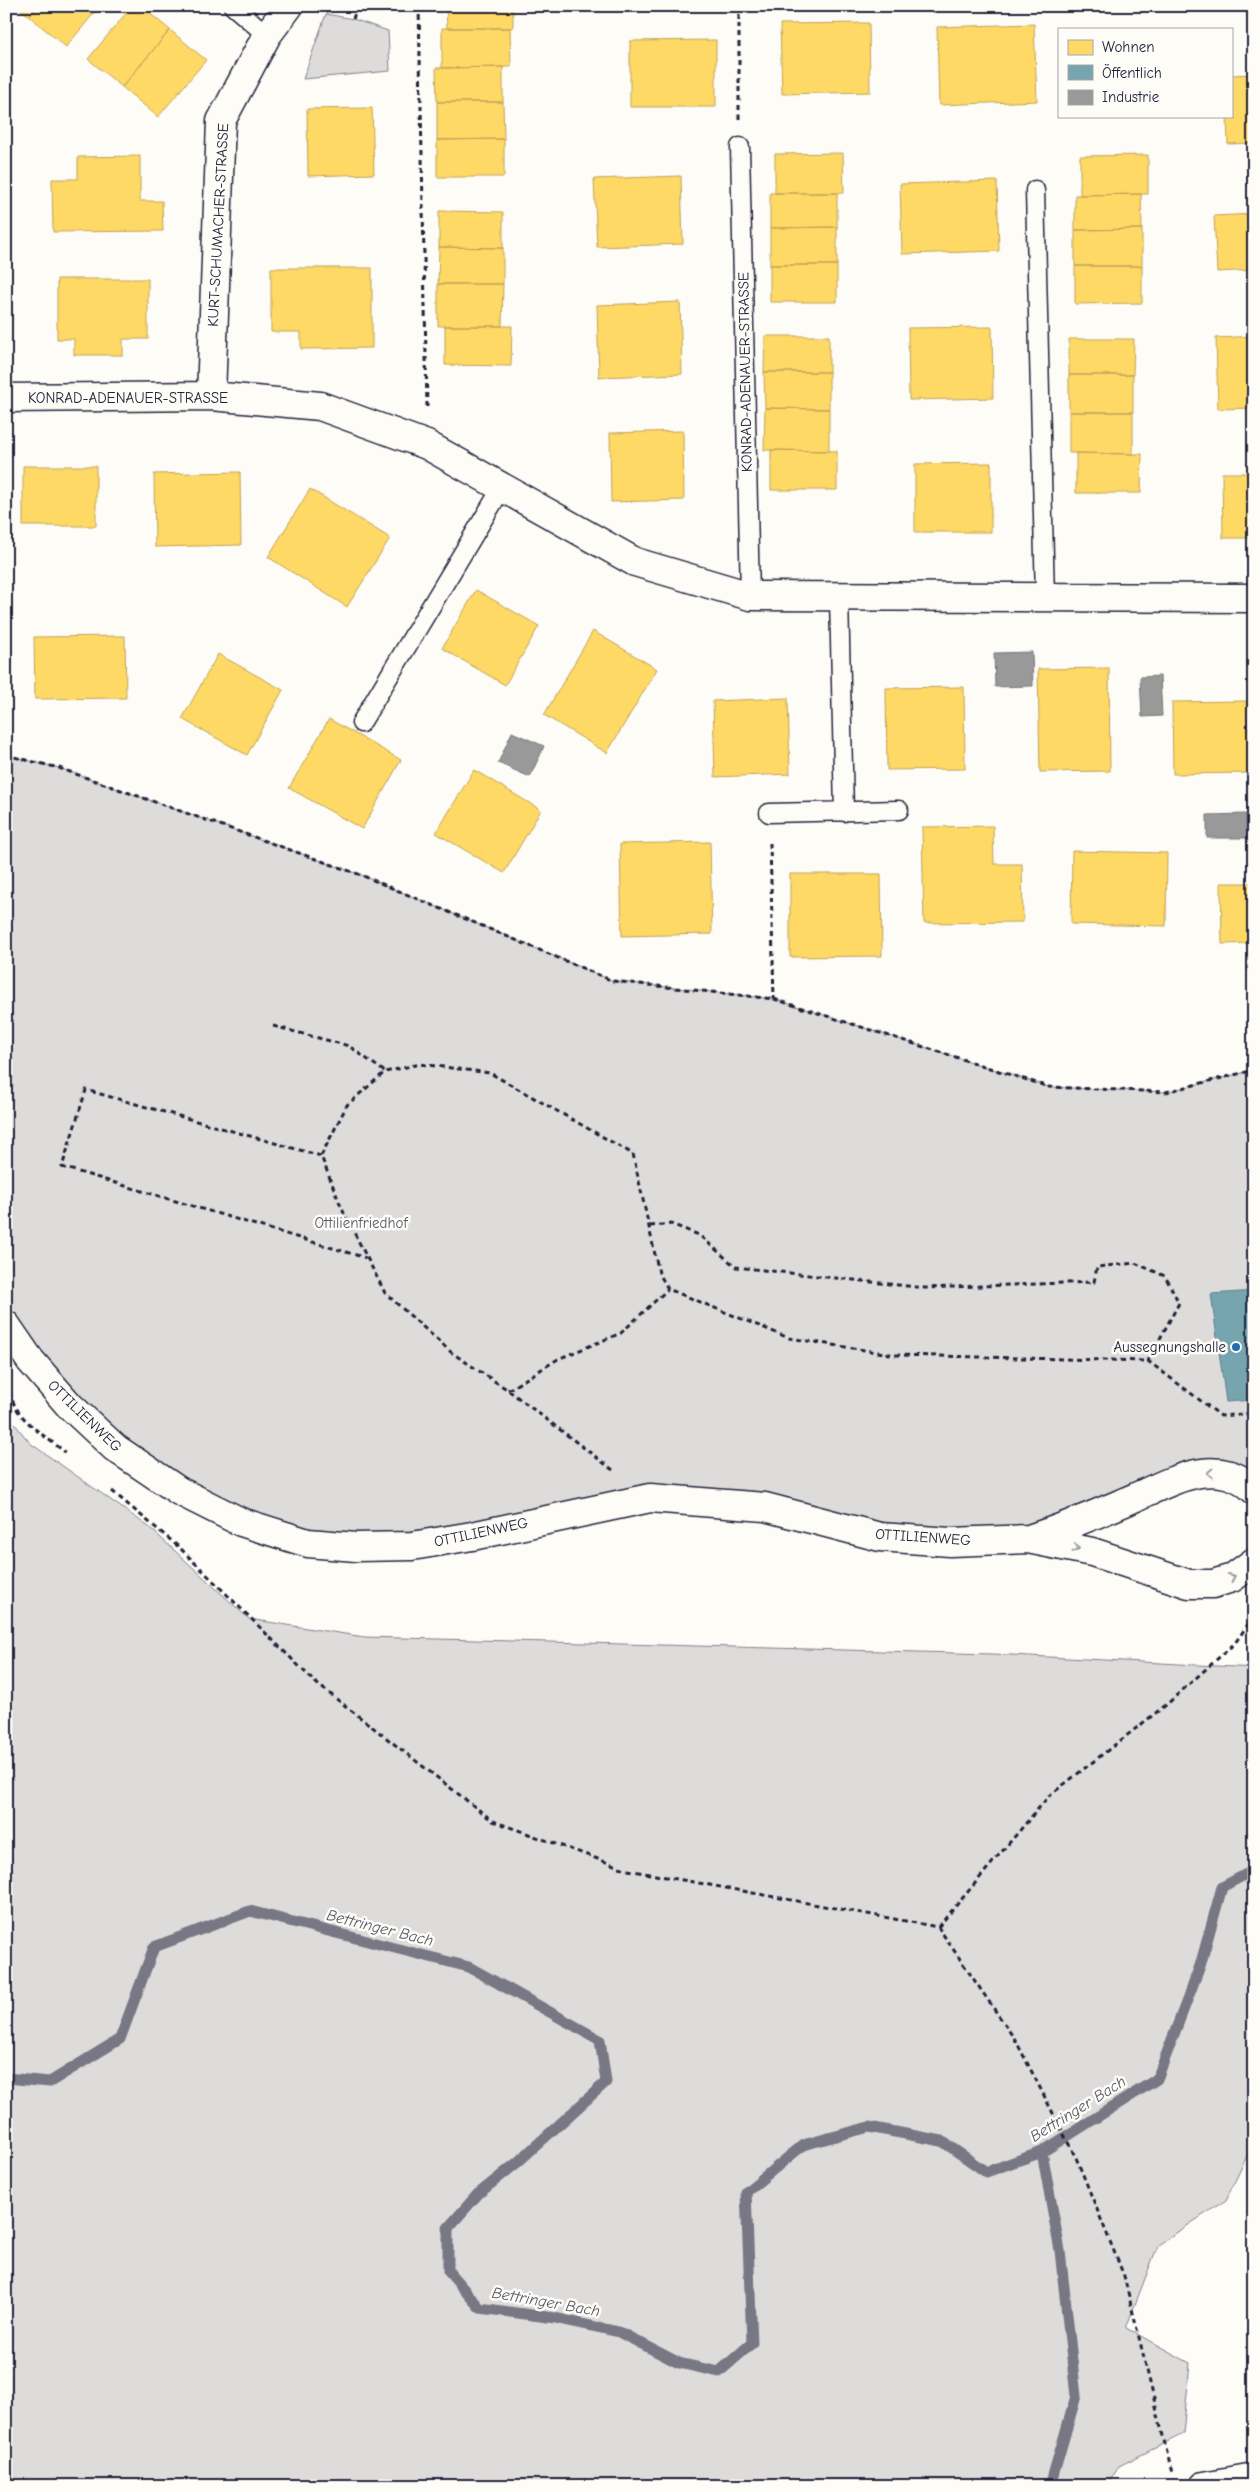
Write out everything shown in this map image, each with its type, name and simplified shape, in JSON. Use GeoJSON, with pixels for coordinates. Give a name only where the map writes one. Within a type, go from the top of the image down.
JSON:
{"type":"FeatureCollection","features":[{"type":"Feature","properties":{"kind":"street","name":"KURT-SCHUMACHER-STRASSE"},"geometry":{"type":"LineString","coordinates":[[211,396],[221,121],[267,35],[289,6]]}},
{"type":"Feature","properties":{"kind":"street","name":"KONRAD-ADENAUER-STRASSE"},"geometry":{"type":"LineString","coordinates":[[6,398],[211,396],[320,406],[427,445],[503,486],[635,562],[750,596],[1254,598]]}},
{"type":"Feature","properties":{"kind":"street","name":"OTTILIENWEG"},"geometry":{"type":"LineString","coordinates":[[6,1325],[30,1360],[70,1405],[115,1448],[179,1492],[241,1522],[308,1543],[356,1547],[412,1546],[472,1536],[650,1498],[766,1507],[880,1537],[950,1542],[1028,1539],[1092,1552],[1189,1584],[1213,1584],[1226,1580],[1247,1569],[1254,1562]]}},
{"type":"Feature","properties":{"kind":"street","name":"OTTILIENWEG"},"geometry":{"type":"LineString","coordinates":[[1028,1539],[1063,1528],[1170,1483],[1200,1473],[1223,1473],[1246,1481],[1254,1490]]}},
{"type":"Feature","properties":{"kind":"street"},"geometry":{"type":"LineString","coordinates":[[1204,2486],[1254,2477]]}},
{"type":"Feature","properties":{"kind":"lane"},"geometry":{"type":"LineString","coordinates":[[233,6],[267,35]]}},
{"type":"Feature","properties":{"kind":"lane","name":"KONRAD-ADENAUER-STRASSE"},"geometry":{"type":"LineString","coordinates":[[740,147],[750,596]]}},
{"type":"Feature","properties":{"kind":"lane"},"geometry":{"type":"LineString","coordinates":[[1035,190],[1045,598]]}},
{"type":"Feature","properties":{"kind":"lane"},"geometry":{"type":"LineString","coordinates":[[361,722],[503,486]]}},
{"type":"Feature","properties":{"kind":"lane"},"geometry":{"type":"LineString","coordinates":[[839,597],[844,812]]}},
{"type":"Feature","properties":{"kind":"lane"},"geometry":{"type":"LineString","coordinates":[[769,813],[899,810]]}},
{"type":"Feature","properties":{"kind":"path"},"geometry":{"type":"LineString","coordinates":[[353,19],[357,6]]}},
{"type":"Feature","properties":{"kind":"path"},"geometry":{"type":"LineString","coordinates":[[419,6],[427,445]]}},
{"type":"Feature","properties":{"kind":"path"},"geometry":{"type":"LineString","coordinates":[[739,6],[740,147]]}},
{"type":"Feature","properties":{"kind":"path"},"geometry":{"type":"LineString","coordinates":[[6,755],[59,768],[361,875],[613,981],[774,1000],[1049,1087],[1166,1092],[1254,1070]]}},
{"type":"Feature","properties":{"kind":"path"},"geometry":{"type":"LineString","coordinates":[[769,813],[774,1000]]}},
{"type":"Feature","properties":{"kind":"path"},"geometry":{"type":"LineString","coordinates":[[273,1026],[349,1046],[385,1072]]}},
{"type":"Feature","properties":{"kind":"path"},"geometry":{"type":"LineString","coordinates":[[650,1498],[508,1390],[452,1354],[384,1293],[342,1209],[321,1156],[347,1105],[385,1072],[420,1064],[490,1073],[633,1154],[660,1273],[668,1289],[788,1338],[896,1355],[1148,1361],[1221,1416],[1254,1413]]}},
{"type":"Feature","properties":{"kind":"path"},"geometry":{"type":"LineString","coordinates":[[321,1156],[86,1090],[62,1167],[366,1258]]}},
{"type":"Feature","properties":{"kind":"path"},"geometry":{"type":"LineString","coordinates":[[650,1226],[671,1224],[699,1235],[736,1266],[925,1288],[1094,1282],[1097,1267],[1134,1263],[1165,1276],[1180,1303],[1148,1361]]}},
{"type":"Feature","properties":{"kind":"path"},"geometry":{"type":"LineString","coordinates":[[508,1390],[558,1359],[621,1333],[668,1289]]}},
{"type":"Feature","properties":{"kind":"path"},"geometry":{"type":"LineString","coordinates":[[30,1360],[14,1376],[10,1389],[12,1401],[19,1415],[66,1453]]}},
{"type":"Feature","properties":{"kind":"path"},"geometry":{"type":"LineString","coordinates":[[104,1484],[180,1548],[316,1683],[493,1821],[628,1870],[938,1927],[1016,2041],[1077,2160],[1124,2276],[1173,2476]]}},
{"type":"Feature","properties":{"kind":"path"},"geometry":{"type":"LineString","coordinates":[[938,1927],[1049,1796],[1166,1705],[1235,1643],[1254,1616]]}},
{"type":"Feature","properties":{"kind":"green space"},"geometry":{"type":"Polygon","coordinates":[[[326,14],[353,19],[388,31],[390,71],[303,79],[326,14]]]}},
{"type":"Feature","properties":{"kind":"green space","name":"Ottilienfriedhof"},"geometry":{"type":"Polygon","coordinates":[[[6,755],[59,768],[361,875],[613,981],[774,999],[1049,1087],[1166,1092],[1254,1070],[1254,1490],[1223,1473],[1100,1511],[950,1542],[720,1502],[472,1536],[308,1543],[115,1448],[6,1325],[6,755]]]}},
{"type":"Feature","properties":{"kind":"green space"},"geometry":{"type":"Polygon","coordinates":[[[6,1413],[30,1443],[149,1527],[249,1619],[364,1637],[992,1654],[1254,1668],[1254,2141],[1226,2200],[1158,2245],[1126,2328],[1190,2363],[1183,2434],[1119,2466],[1107,2486],[6,2486],[6,1413]]]}},
{"type":"Feature","properties":{"kind":"building: Wohnen"},"geometry":{"type":"Polygon","coordinates":[[[17,6],[38,6],[29,16],[17,6]]]}},
{"type":"Feature","properties":{"kind":"building: Wohnen"},"geometry":{"type":"Polygon","coordinates":[[[38,6],[100,6],[66,47],[29,16],[38,6]]]}},
{"type":"Feature","properties":{"kind":"building: Wohnen"},"geometry":{"type":"Polygon","coordinates":[[[132,6],[141,6],[170,30],[122,87],[88,59],[132,6]]]}},
{"type":"Feature","properties":{"kind":"building: Wohnen"},"geometry":{"type":"Polygon","coordinates":[[[446,6],[513,6],[513,28],[447,28],[446,6]]]}},
{"type":"Feature","properties":{"kind":"building: Wohnen"},"geometry":{"type":"Polygon","coordinates":[[[869,23],[870,92],[782,94],[780,24],[869,23]]]}},
{"type":"Feature","properties":{"kind":"building: Wohnen"},"geometry":{"type":"Polygon","coordinates":[[[1034,24],[1037,101],[939,105],[937,27],[1034,24]]]}},
{"type":"Feature","properties":{"kind":"building: Wohnen"},"geometry":{"type":"Polygon","coordinates":[[[442,28],[510,28],[511,67],[442,68],[442,28]]]}},
{"type":"Feature","properties":{"kind":"building: Wohnen"},"geometry":{"type":"Polygon","coordinates":[[[170,30],[206,60],[158,117],[122,87],[170,30]]]}},
{"type":"Feature","properties":{"kind":"building: Wohnen"},"geometry":{"type":"Polygon","coordinates":[[[716,40],[716,107],[630,107],[630,41],[716,40]]]}},
{"type":"Feature","properties":{"kind":"building: Wohnen"},"geometry":{"type":"Polygon","coordinates":[[[503,67],[503,102],[437,102],[436,68],[503,67]]]}},
{"type":"Feature","properties":{"kind":"building: Wohnen"},"geometry":{"type":"Polygon","coordinates":[[[1254,74],[1254,143],[1228,144],[1227,118],[1232,118],[1232,75],[1254,74]]]}},
{"type":"Feature","properties":{"kind":"building: Wohnen"},"geometry":{"type":"Polygon","coordinates":[[[437,102],[503,102],[504,139],[437,140],[437,102]]]}},
{"type":"Feature","properties":{"kind":"building: Wohnen"},"geometry":{"type":"Polygon","coordinates":[[[372,108],[374,174],[308,176],[307,109],[372,108]]]}},
{"type":"Feature","properties":{"kind":"building: Wohnen"},"geometry":{"type":"Polygon","coordinates":[[[504,139],[504,177],[437,177],[437,140],[504,139]]]}},
{"type":"Feature","properties":{"kind":"building: Wohnen"},"geometry":{"type":"Polygon","coordinates":[[[843,153],[844,193],[775,193],[775,154],[843,153]]]}},
{"type":"Feature","properties":{"kind":"building: Wohnen"},"geometry":{"type":"Polygon","coordinates":[[[1148,155],[1148,194],[1080,195],[1080,156],[1148,155]]]}},
{"type":"Feature","properties":{"kind":"building: Wohnen"},"geometry":{"type":"Polygon","coordinates":[[[140,156],[140,201],[162,201],[163,231],[53,232],[52,179],[78,179],[78,157],[140,156]]]}},
{"type":"Feature","properties":{"kind":"building: Wohnen"},"geometry":{"type":"Polygon","coordinates":[[[681,176],[683,244],[597,247],[594,179],[681,176]]]}},
{"type":"Feature","properties":{"kind":"building: Wohnen"},"geometry":{"type":"Polygon","coordinates":[[[997,181],[999,251],[902,254],[900,184],[997,181]]]}},
{"type":"Feature","properties":{"kind":"building: Wohnen"},"geometry":{"type":"Polygon","coordinates":[[[770,193],[837,193],[837,227],[770,228],[770,193]]]}},
{"type":"Feature","properties":{"kind":"building: Wohnen"},"geometry":{"type":"Polygon","coordinates":[[[1141,194],[1142,229],[1075,230],[1075,195],[1141,194]]]}},
{"type":"Feature","properties":{"kind":"building: Wohnen"},"geometry":{"type":"Polygon","coordinates":[[[439,211],[503,212],[503,248],[439,247],[439,211]]]}},
{"type":"Feature","properties":{"kind":"building: Wohnen"},"geometry":{"type":"Polygon","coordinates":[[[1254,214],[1254,270],[1217,272],[1214,216],[1254,214]]]}},
{"type":"Feature","properties":{"kind":"building: Wohnen"},"geometry":{"type":"Polygon","coordinates":[[[837,227],[837,265],[770,265],[770,228],[837,227]]]}},
{"type":"Feature","properties":{"kind":"building: Wohnen"},"geometry":{"type":"Polygon","coordinates":[[[1142,229],[1142,266],[1075,266],[1075,230],[1142,229]]]}},
{"type":"Feature","properties":{"kind":"building: Wohnen"},"geometry":{"type":"Polygon","coordinates":[[[439,247],[503,248],[503,284],[438,284],[439,247]]]}},
{"type":"Feature","properties":{"kind":"building: Wohnen"},"geometry":{"type":"Polygon","coordinates":[[[770,265],[837,265],[837,302],[770,302],[770,265]]]}},
{"type":"Feature","properties":{"kind":"building: Wohnen"},"geometry":{"type":"Polygon","coordinates":[[[1075,266],[1142,266],[1142,303],[1075,304],[1075,266]]]}},
{"type":"Feature","properties":{"kind":"building: Wohnen"},"geometry":{"type":"Polygon","coordinates":[[[271,268],[372,268],[372,348],[301,349],[301,332],[271,332],[271,268]]]}},
{"type":"Feature","properties":{"kind":"building: Wohnen"},"geometry":{"type":"Polygon","coordinates":[[[57,279],[148,279],[148,339],[123,339],[123,355],[74,355],[74,339],[57,339],[57,279]]]}},
{"type":"Feature","properties":{"kind":"building: Wohnen"},"geometry":{"type":"Polygon","coordinates":[[[438,284],[503,284],[502,326],[438,326],[438,284]]]}},
{"type":"Feature","properties":{"kind":"building: Wohnen"},"geometry":{"type":"Polygon","coordinates":[[[680,302],[682,374],[599,377],[597,305],[680,302]]]}},
{"type":"Feature","properties":{"kind":"building: Wohnen"},"geometry":{"type":"Polygon","coordinates":[[[445,326],[512,326],[511,366],[445,365],[445,326]]]}},
{"type":"Feature","properties":{"kind":"building: Wohnen"},"geometry":{"type":"Polygon","coordinates":[[[992,327],[993,398],[909,400],[908,328],[992,327]]]}},
{"type":"Feature","properties":{"kind":"building: Wohnen"},"geometry":{"type":"Polygon","coordinates":[[[765,336],[829,336],[829,372],[764,372],[765,336]]]}},
{"type":"Feature","properties":{"kind":"building: Wohnen"},"geometry":{"type":"Polygon","coordinates":[[[1254,336],[1254,408],[1218,409],[1216,338],[1254,336]]]}},
{"type":"Feature","properties":{"kind":"building: Wohnen"},"geometry":{"type":"Polygon","coordinates":[[[1069,339],[1134,339],[1133,375],[1069,375],[1069,339]]]}},
{"type":"Feature","properties":{"kind":"building: Wohnen"},"geometry":{"type":"Polygon","coordinates":[[[764,372],[829,372],[829,409],[765,408],[764,372]]]}},
{"type":"Feature","properties":{"kind":"building: Wohnen"},"geometry":{"type":"Polygon","coordinates":[[[1069,375],[1133,375],[1133,412],[1069,412],[1069,375]]]}},
{"type":"Feature","properties":{"kind":"building: Wohnen"},"geometry":{"type":"Polygon","coordinates":[[[765,408],[829,409],[829,451],[764,450],[765,408]]]}},
{"type":"Feature","properties":{"kind":"building: Wohnen"},"geometry":{"type":"Polygon","coordinates":[[[1069,412],[1133,412],[1133,454],[1069,453],[1069,412]]]}},
{"type":"Feature","properties":{"kind":"building: Wohnen"},"geometry":{"type":"Polygon","coordinates":[[[683,431],[684,500],[611,502],[610,433],[683,431]]]}},
{"type":"Feature","properties":{"kind":"building: Wohnen"},"geometry":{"type":"Polygon","coordinates":[[[771,450],[837,451],[837,490],[771,490],[771,450]]]}},
{"type":"Feature","properties":{"kind":"building: Wohnen"},"geometry":{"type":"Polygon","coordinates":[[[1076,453],[1142,454],[1141,493],[1076,493],[1076,453]]]}},
{"type":"Feature","properties":{"kind":"building: Wohnen"},"geometry":{"type":"Polygon","coordinates":[[[991,463],[991,532],[915,532],[915,464],[991,463]]]}},
{"type":"Feature","properties":{"kind":"building: Wohnen"},"geometry":{"type":"Polygon","coordinates":[[[23,466],[96,466],[96,526],[23,526],[23,466]]]}},
{"type":"Feature","properties":{"kind":"building: Wohnen"},"geometry":{"type":"Polygon","coordinates":[[[240,472],[241,545],[155,547],[154,474],[240,472]]]}},
{"type":"Feature","properties":{"kind":"building: Wohnen"},"geometry":{"type":"Polygon","coordinates":[[[1222,473],[1254,473],[1254,538],[1223,538],[1222,473]]]}},
{"type":"Feature","properties":{"kind":"building: Wohnen"},"geometry":{"type":"Polygon","coordinates":[[[310,489],[390,538],[347,607],[268,557],[310,489]]]}},
{"type":"Feature","properties":{"kind":"building: Wohnen"},"geometry":{"type":"Polygon","coordinates":[[[476,590],[539,626],[505,685],[442,648],[476,590]]]}},
{"type":"Feature","properties":{"kind":"building: Wohnen"},"geometry":{"type":"Polygon","coordinates":[[[593,631],[657,669],[607,753],[544,715],[593,631]]]}},
{"type":"Feature","properties":{"kind":"building: Wohnen"},"geometry":{"type":"Polygon","coordinates":[[[125,636],[126,698],[35,699],[34,637],[125,636]]]}},
{"type":"Feature","properties":{"kind":"building: Wohnen"},"geometry":{"type":"Polygon","coordinates":[[[218,654],[283,690],[247,755],[182,719],[218,654]]]}},
{"type":"Feature","properties":{"kind":"building: Wohnen"},"geometry":{"type":"Polygon","coordinates":[[[1109,668],[1110,771],[1040,772],[1038,669],[1109,668]]]}},
{"type":"Feature","properties":{"kind":"building: Wohnen"},"geometry":{"type":"Polygon","coordinates":[[[964,687],[965,769],[887,770],[886,688],[964,687]]]}},
{"type":"Feature","properties":{"kind":"building: Wohnen"},"geometry":{"type":"Polygon","coordinates":[[[788,698],[790,774],[715,777],[713,701],[788,698]]]}},
{"type":"Feature","properties":{"kind":"building: Wohnen"},"geometry":{"type":"Polygon","coordinates":[[[1247,701],[1247,729],[1254,729],[1254,773],[1173,774],[1172,702],[1247,701]]]}},
{"type":"Feature","properties":{"kind":"building: Wohnen"},"geometry":{"type":"Polygon","coordinates":[[[329,719],[401,760],[362,829],[289,788],[329,719]]]}},
{"type":"Feature","properties":{"kind":"building: Wohnen"},"geometry":{"type":"Polygon","coordinates":[[[474,770],[541,810],[504,873],[436,833],[474,770]]]}},
{"type":"Feature","properties":{"kind":"building: Wohnen"},"geometry":{"type":"Polygon","coordinates":[[[993,826],[994,864],[1022,864],[1023,922],[924,923],[922,827],[993,826]]]}},
{"type":"Feature","properties":{"kind":"building: Wohnen"},"geometry":{"type":"Polygon","coordinates":[[[710,842],[712,934],[622,936],[620,844],[710,842]]]}},
{"type":"Feature","properties":{"kind":"building: Wohnen"},"geometry":{"type":"Polygon","coordinates":[[[1072,851],[1167,853],[1166,926],[1071,924],[1072,851]]]}},
{"type":"Feature","properties":{"kind":"building: Wohnen"},"geometry":{"type":"Polygon","coordinates":[[[790,874],[881,874],[882,956],[790,957],[790,874]]]}},
{"type":"Feature","properties":{"kind":"building: Wohnen"},"geometry":{"type":"Polygon","coordinates":[[[1221,883],[1254,883],[1254,943],[1222,944],[1221,883]]]}},
{"type":"Feature","properties":{"kind":"building: Öffentlich","name":"Aussegnungshalle"},"geometry":{"type":"Polygon","coordinates":[[[1254,1291],[1254,1400],[1226,1402],[1211,1294],[1254,1291]]]}},
{"type":"Feature","properties":{"kind":"building: Industrie"},"geometry":{"type":"Polygon","coordinates":[[[1032,652],[1033,686],[995,687],[994,653],[1032,652]]]}},
{"type":"Feature","properties":{"kind":"building: Industrie"},"geometry":{"type":"Polygon","coordinates":[[[1160,676],[1162,716],[1142,717],[1140,677],[1160,676]]]}},
{"type":"Feature","properties":{"kind":"building: Industrie"},"geometry":{"type":"Polygon","coordinates":[[[512,732],[544,746],[530,777],[498,763],[512,732]]]}},
{"type":"Feature","properties":{"kind":"building: Industrie"},"geometry":{"type":"Polygon","coordinates":[[[1246,814],[1247,838],[1207,838],[1207,815],[1246,814]]]}},
{"type":"Feature","properties":{"kind":"waterway","name":"Bettringer Bach"},"geometry":{"type":"LineString","coordinates":[[6,2078],[50,2082],[120,2039],[154,1947],[250,1911],[469,1967],[600,2040],[606,2082],[518,2162],[478,2194],[448,2228],[448,2271],[480,2308],[555,2318],[619,2332],[679,2363],[719,2372],[752,2343],[746,2192],[803,2145],[869,2127],[942,2141],[986,2172],[1042,2152],[1157,2079],[1200,1966],[1222,1887],[1254,1870]]}},
{"type":"Feature","properties":{"kind":"waterway"},"geometry":{"type":"LineString","coordinates":[[1042,2152],[1060,2251],[1076,2396],[1050,2486]]}},
{"type":"Feature","properties":{"kind":"place","name":"Aussegnungshalle"},"geometry":{"type":"Point","coordinates":[1236,1347]}}]}
